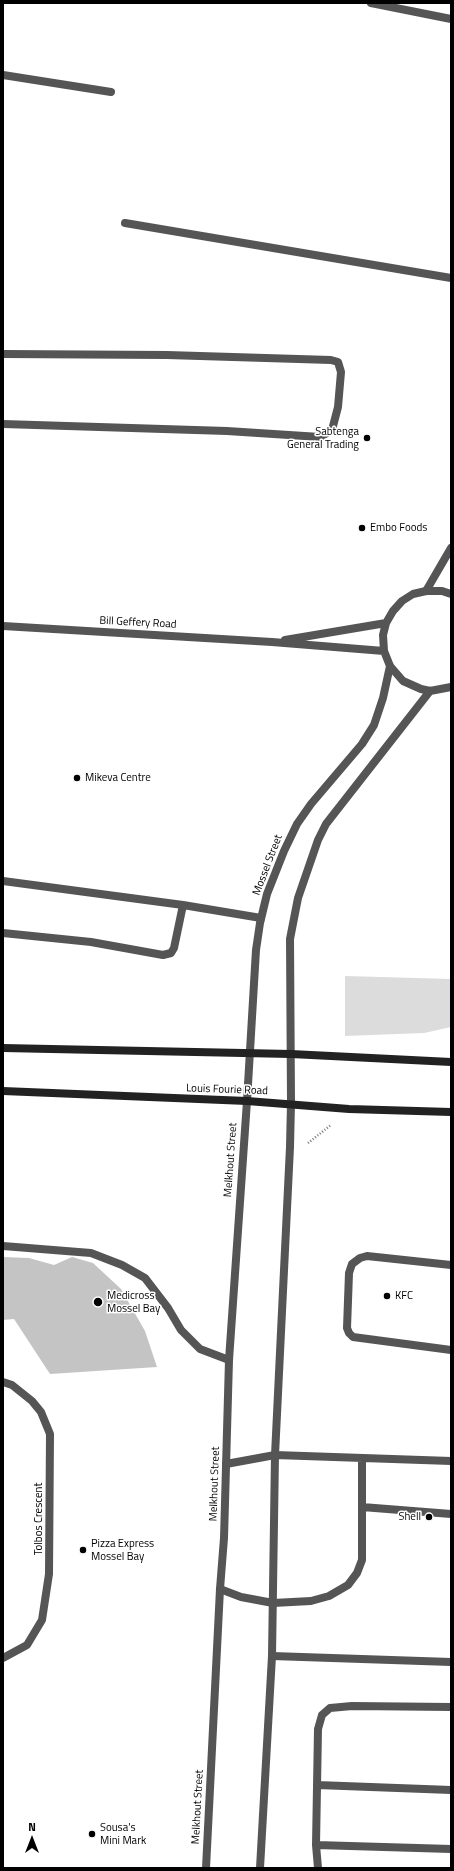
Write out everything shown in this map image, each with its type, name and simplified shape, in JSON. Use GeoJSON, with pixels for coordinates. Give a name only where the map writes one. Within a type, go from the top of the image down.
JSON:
{"type":"FeatureCollection","features":[{"type":"Feature","properties":{"kind":"main road"},"geometry":{"type":"LineString","coordinates":[[3,1048],[291,1054],[451,1062]]}},
{"type":"Feature","properties":{"kind":"main road","name":"Louis Fourie Road"},"geometry":{"type":"LineString","coordinates":[[3,1092],[247,1101],[349,1108],[451,1112]]}},
{"type":"Feature","properties":{"kind":"street"},"geometry":{"type":"LineString","coordinates":[[371,3],[451,19]]}},
{"type":"Feature","properties":{"kind":"street"},"geometry":{"type":"LineString","coordinates":[[3,75],[111,92]]}},
{"type":"Feature","properties":{"kind":"street"},"geometry":{"type":"LineString","coordinates":[[126,223],[451,278]]}},
{"type":"Feature","properties":{"kind":"street"},"geometry":{"type":"LineString","coordinates":[[3,354],[167,355],[331,360],[338,362],[341,372],[338,407],[332,430],[320,437],[227,431],[3,424]]}},
{"type":"Feature","properties":{"kind":"street"},"geometry":{"type":"LineString","coordinates":[[426,591],[451,548]]}},
{"type":"Feature","properties":{"kind":"street"},"geometry":{"type":"LineString","coordinates":[[451,594],[442,591],[426,591],[413,594],[402,601],[393,611],[386,623],[383,635],[384,651],[390,666],[400,677],[412,686],[430,691],[451,687]]}},
{"type":"Feature","properties":{"kind":"street","name":"Bill Geffery Road"},"geometry":{"type":"LineString","coordinates":[[272,642],[386,623]]}},
{"type":"Feature","properties":{"kind":"street","name":"Bill Geffery Road"},"geometry":{"type":"LineString","coordinates":[[3,626],[272,642],[384,651]]}},
{"type":"Feature","properties":{"kind":"street","name":"Mossel Street"},"geometry":{"type":"LineString","coordinates":[[247,1101],[256,950],[261,918],[267,894],[284,851],[297,824],[311,804],[362,744],[374,725],[383,698],[390,666]]}},
{"type":"Feature","properties":{"kind":"street"},"geometry":{"type":"LineString","coordinates":[[260,1868],[272,1656],[275,1456],[291,1103],[290,939],[298,898],[318,840],[326,824],[430,691]]}},
{"type":"Feature","properties":{"kind":"street"},"geometry":{"type":"LineString","coordinates":[[3,880],[183,905],[261,918]]}},
{"type":"Feature","properties":{"kind":"street"},"geometry":{"type":"LineString","coordinates":[[3,933],[91,942],[163,955],[171,952],[174,948],[183,905]]}},
{"type":"Feature","properties":{"kind":"street","name":"Melkhout Street"},"geometry":{"type":"LineString","coordinates":[[206,1868],[220,1589],[224,1538],[229,1360],[247,1101]]}},
{"type":"Feature","properties":{"kind":"street"},"geometry":{"type":"LineString","coordinates":[[3,1246],[91,1253],[122,1265],[145,1278],[168,1308],[181,1330],[200,1349],[229,1360]]}},
{"type":"Feature","properties":{"kind":"street"},"geometry":{"type":"LineString","coordinates":[[451,1265],[367,1256],[360,1258],[352,1264],[349,1273],[347,1328],[353,1337],[451,1350]]}},
{"type":"Feature","properties":{"kind":"street","name":"Tolbos Crescent"},"geometry":{"type":"LineString","coordinates":[[3,1382],[12,1385],[27,1397],[41,1412],[50,1434],[50,1442],[49,1574],[42,1620],[27,1645],[3,1658]]}},
{"type":"Feature","properties":{"kind":"street"},"geometry":{"type":"LineString","coordinates":[[226,1464],[275,1456],[451,1461]]}},
{"type":"Feature","properties":{"kind":"street"},"geometry":{"type":"LineString","coordinates":[[220,1589],[241,1597],[272,1603],[311,1601],[329,1596],[348,1585],[357,1573],[362,1560],[362,1458]]}},
{"type":"Feature","properties":{"kind":"street"},"geometry":{"type":"LineString","coordinates":[[362,1507],[451,1514]]}},
{"type":"Feature","properties":{"kind":"street"},"geometry":{"type":"LineString","coordinates":[[272,1656],[451,1662]]}},
{"type":"Feature","properties":{"kind":"street"},"geometry":{"type":"LineString","coordinates":[[318,1868],[316,1845],[318,1729],[322,1715],[330,1708],[352,1706],[451,1707]]}},
{"type":"Feature","properties":{"kind":"street"},"geometry":{"type":"LineString","coordinates":[[317,1785],[451,1790]]}},
{"type":"Feature","properties":{"kind":"street"},"geometry":{"type":"LineString","coordinates":[[316,1845],[451,1849]]}},
{"type":"Feature","properties":{"kind":"path"},"geometry":{"type":"LineString","coordinates":[[289,1161],[314,1137],[334,1123]]}},
{"type":"Feature","properties":{"kind":"shaded area"},"geometry":{"type":"Polygon","coordinates":[[[345,976],[451,979],[451,1027],[424,1033],[345,1036],[345,976]]]}},
{"type":"Feature","properties":{"kind":"building"},"geometry":{"type":"Polygon","coordinates":[[[3,1257],[29,1258],[54,1265],[72,1257],[93,1263],[121,1289],[145,1331],[157,1367],[50,1374],[14,1319],[3,1320],[3,1257]]]}},
{"type":"Feature","properties":{"kind":"place","name":"Sabtenga General Trading"},"geometry":{"type":"Point","coordinates":[367,438]}},
{"type":"Feature","properties":{"kind":"place","name":"Embo Foods"},"geometry":{"type":"Point","coordinates":[362,528]}},
{"type":"Feature","properties":{"kind":"place","name":"Mikeva Centre"},"geometry":{"type":"Point","coordinates":[77,778]}},
{"type":"Feature","properties":{"kind":"place","name":"KFC"},"geometry":{"type":"Point","coordinates":[387,1296]}},
{"type":"Feature","properties":{"kind":"place","name":"Medicross Mossel Bay"},"geometry":{"type":"Point","coordinates":[98,1302]}},
{"type":"Feature","properties":{"kind":"place","name":"Shell"},"geometry":{"type":"Point","coordinates":[429,1517]}},
{"type":"Feature","properties":{"kind":"place","name":"Pizza Express Mossel Bay"},"geometry":{"type":"Point","coordinates":[83,1550]}},
{"type":"Feature","properties":{"kind":"place","name":"Sousa's Mini Mark"},"geometry":{"type":"Point","coordinates":[92,1834]}}]}
